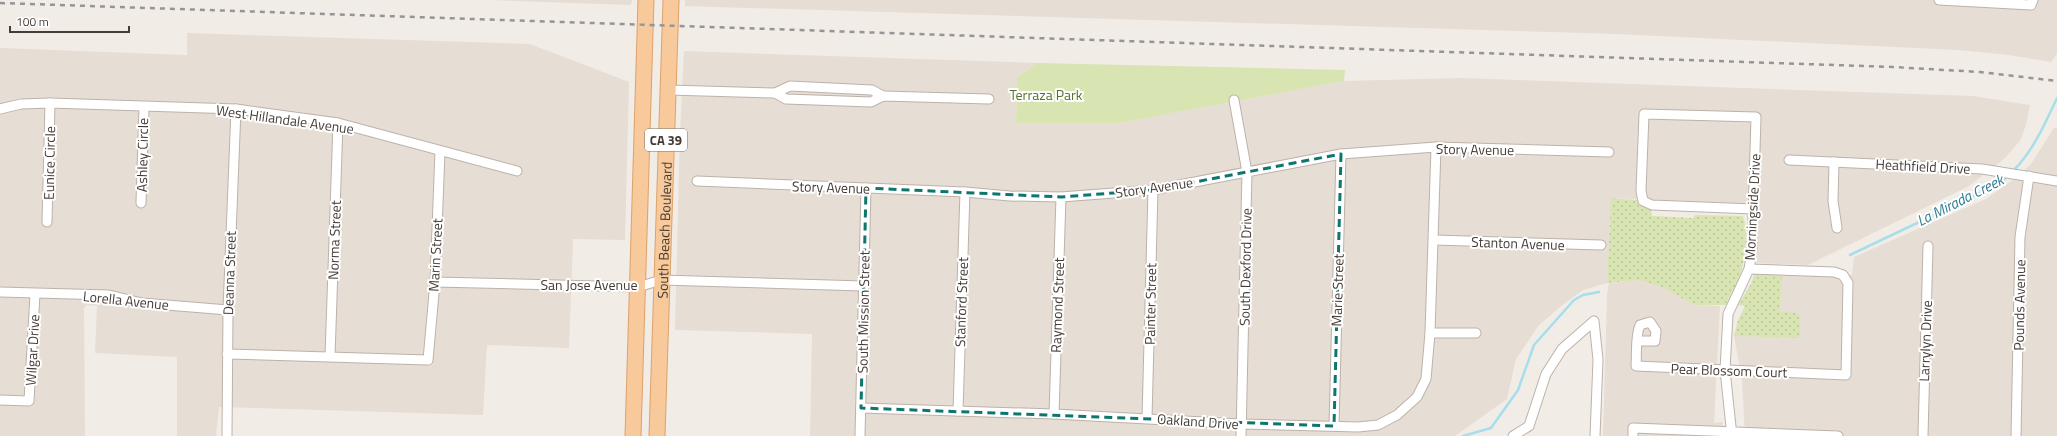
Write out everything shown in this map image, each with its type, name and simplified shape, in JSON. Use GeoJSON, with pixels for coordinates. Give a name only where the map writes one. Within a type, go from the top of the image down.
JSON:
{"type":"FeatureCollection","features":[{"type":"Feature","properties":{"kind":"main road","name":"South Beach Boulevard"},"geometry":{"type":"LineString","coordinates":[[633,436],[646,0]]}},
{"type":"Feature","properties":{"kind":"main road","name":"South Beach Boulevard"},"geometry":{"type":"LineString","coordinates":[[657,436],[671,0]]}},
{"type":"Feature","properties":{"kind":"street"},"geometry":{"type":"LineString","coordinates":[[1939,0],[2032,3]]}},
{"type":"Feature","properties":{"kind":"street"},"geometry":{"type":"LineString","coordinates":[[668,90],[775,93],[786,99],[871,102],[883,96],[989,99]]}},
{"type":"Feature","properties":{"kind":"street","name":"South Dexford Drive"},"geometry":{"type":"LineString","coordinates":[[1234,100],[1247,172],[1241,436]]}},
{"type":"Feature","properties":{"kind":"street","name":"West Hillandale Avenue"},"geometry":{"type":"LineString","coordinates":[[0,109],[20,104],[50,103],[236,109],[338,123],[517,170]]}},
{"type":"Feature","properties":{"kind":"street","name":"Eunice Circle"},"geometry":{"type":"LineString","coordinates":[[47,222],[50,103]]}},
{"type":"Feature","properties":{"kind":"street","name":"Ashley Circle"},"geometry":{"type":"LineString","coordinates":[[141,203],[144,107]]}},
{"type":"Feature","properties":{"kind":"street","name":"Deanna Street"},"geometry":{"type":"LineString","coordinates":[[226,436],[228,310],[236,109]]}},
{"type":"Feature","properties":{"kind":"street","name":"Morningside Drive"},"geometry":{"type":"LineString","coordinates":[[1732,434],[1725,370],[1728,314],[1749,269],[1753,209],[1756,117],[1644,114],[1641,191],[1643,201],[1652,205],[1753,209]]}},
{"type":"Feature","properties":{"kind":"street","name":"Norma Street"},"geometry":{"type":"LineString","coordinates":[[330,356],[338,123]]}},
{"type":"Feature","properties":{"kind":"street","name":"Story Avenue"},"geometry":{"type":"LineString","coordinates":[[697,181],[965,192],[1010,196],[1061,197],[1153,190],[1341,154],[1436,147],[1609,152]]}},
{"type":"Feature","properties":{"kind":"street","name":"Oakland Drive"},"geometry":{"type":"LineString","coordinates":[[861,408],[1054,414],[1241,424],[1358,427],[1378,425],[1397,415],[1417,397],[1426,378],[1430,333],[1436,147]]}},
{"type":"Feature","properties":{"kind":"street","name":"Marin Street"},"geometry":{"type":"LineString","coordinates":[[330,356],[428,360],[435,282],[440,151]]}},
{"type":"Feature","properties":{"kind":"street","name":"Marie Street"},"geometry":{"type":"LineString","coordinates":[[1334,426],[1341,154]]}},
{"type":"Feature","properties":{"kind":"street","name":"Heathfield Drive"},"geometry":{"type":"LineString","coordinates":[[1789,160],[1982,169],[2057,181]]}},
{"type":"Feature","properties":{"kind":"street"},"geometry":{"type":"LineString","coordinates":[[1834,162],[1833,201],[1837,228]]}},
{"type":"Feature","properties":{"kind":"street","name":"Pounds Avenue"},"geometry":{"type":"LineString","coordinates":[[2016,436],[2020,237],[2025,175]]}},
{"type":"Feature","properties":{"kind":"street","name":"South Mission Street"},"geometry":{"type":"LineString","coordinates":[[860,436],[866,188]]}},
{"type":"Feature","properties":{"kind":"street","name":"Painter Street"},"geometry":{"type":"LineString","coordinates":[[1147,418],[1153,190]]}},
{"type":"Feature","properties":{"kind":"street","name":"Stanford Street"},"geometry":{"type":"LineString","coordinates":[[958,411],[965,192]]}},
{"type":"Feature","properties":{"kind":"street","name":"Raymond Street"},"geometry":{"type":"LineString","coordinates":[[1054,414],[1061,197]]}},
{"type":"Feature","properties":{"kind":"street","name":"Stanton Avenue"},"geometry":{"type":"LineString","coordinates":[[1434,240],[1601,245]]}},
{"type":"Feature","properties":{"kind":"street","name":"Larrylyn Drive"},"geometry":{"type":"LineString","coordinates":[[1923,436],[1928,246]]}},
{"type":"Feature","properties":{"kind":"street","name":"Pear Blossom Court"},"geometry":{"type":"LineString","coordinates":[[1637,341],[1636,366],[1846,374],[1848,283],[1843,275],[1834,272],[1749,269]]}},
{"type":"Feature","properties":{"kind":"street","name":"San Jose Avenue"},"geometry":{"type":"LineString","coordinates":[[435,282],[638,286],[662,280],[863,286]]}},
{"type":"Feature","properties":{"kind":"street","name":"Lorella Avenue"},"geometry":{"type":"LineString","coordinates":[[0,292],[109,295],[142,303],[228,310]]}},
{"type":"Feature","properties":{"kind":"street","name":"Wilgar Drive"},"geometry":{"type":"LineString","coordinates":[[0,400],[29,401],[35,294]]}},
{"type":"Feature","properties":{"kind":"street"},"geometry":{"type":"LineString","coordinates":[[1513,436],[1529,426],[1546,374],[1562,348],[1594,321],[1598,360],[1595,436]]}},
{"type":"Feature","properties":{"kind":"street"},"geometry":{"type":"LineString","coordinates":[[1430,333],[1476,333]]}},
{"type":"Feature","properties":{"kind":"street"},"geometry":{"type":"LineString","coordinates":[[227,354],[330,356]]}},
{"type":"Feature","properties":{"kind":"street"},"geometry":{"type":"LineString","coordinates":[[1633,432],[1838,436]]}},
{"type":"Feature","properties":{"kind":"highlighted area"},"geometry":{"type":"Polygon","coordinates":[[[1341,154],[1334,426],[861,408],[866,188],[1061,197],[1153,190],[1341,154]]]}},
{"type":"Feature","properties":{"kind":"shaded area"},"geometry":{"type":"Polygon","coordinates":[[[490,0],[632,0],[631,5],[490,0]]]}},
{"type":"Feature","properties":{"kind":"shaded area"},"geometry":{"type":"Polygon","coordinates":[[[685,0],[2057,0],[2057,54],[2051,62],[2009,55],[1958,50],[1616,34],[685,6],[685,0]]]}},
{"type":"Feature","properties":{"kind":"shaded area"},"geometry":{"type":"Polygon","coordinates":[[[187,33],[530,44],[629,82],[625,240],[573,239],[569,348],[487,345],[483,415],[219,407],[216,436],[177,436],[177,357],[95,353],[97,306],[87,305],[84,308],[85,436],[0,436],[0,48],[187,55],[187,33]]]}},
{"type":"Feature","properties":{"kind":"shaded area"},"geometry":{"type":"Polygon","coordinates":[[[684,51],[1037,63],[1017,77],[1016,123],[1119,123],[1344,81],[1460,78],[1973,96],[2030,105],[2026,125],[2020,141],[2004,159],[1969,186],[1808,265],[1757,263],[1759,204],[1611,198],[1607,283],[1583,290],[1539,325],[1516,359],[1507,399],[1455,436],[810,436],[812,334],[675,330],[680,133],[684,51]]]}},
{"type":"Feature","properties":{"kind":"shaded area"},"geometry":{"type":"Polygon","coordinates":[[[2054,128],[2057,128],[2057,436],[1745,436],[1742,380],[1734,336],[1799,338],[1780,312],[1782,275],[1852,275],[1854,257],[1986,199],[2011,181],[2031,164],[2054,128]]]}},
{"type":"Feature","properties":{"kind":"shaded area"},"geometry":{"type":"Polygon","coordinates":[[[1639,280],[1664,288],[1694,305],[1720,306],[1714,423],[1723,422],[1723,436],[1603,436],[1607,294],[1609,283],[1639,280]]]}},
{"type":"Feature","properties":{"kind":"green space","name":"Terraza Park"},"geometry":{"type":"Polygon","coordinates":[[[1037,63],[1345,70],[1344,81],[1119,123],[1016,123],[1017,77],[1037,63]]]}},
{"type":"Feature","properties":{"kind":"green space"},"geometry":{"type":"Polygon","coordinates":[[[1611,198],[1638,200],[1651,210],[1652,216],[1693,218],[1695,215],[1743,216],[1746,232],[1744,259],[1740,276],[1726,305],[1694,305],[1664,288],[1639,280],[1607,283],[1611,198]]]}},
{"type":"Feature","properties":{"kind":"green space"},"geometry":{"type":"Polygon","coordinates":[[[1754,273],[1782,275],[1780,312],[1799,313],[1800,338],[1734,336],[1738,320],[1745,306],[1738,305],[1752,282],[1754,273]]]}},
{"type":"Feature","properties":{"kind":"waterway","name":"La Mirada Creek"},"geometry":{"type":"LineString","coordinates":[[2013,171],[2033,146],[2057,98]]}},
{"type":"Feature","properties":{"kind":"waterway","name":"La Mirada Creek"},"geometry":{"type":"LineString","coordinates":[[1850,255],[1997,185],[2008,176]]}},
{"type":"Feature","properties":{"kind":"waterway","name":"La Mirada Creek"},"geometry":{"type":"LineString","coordinates":[[1463,436],[1491,428],[1518,390],[1534,345],[1574,300],[1583,295],[1599,292]]}},
{"type":"Feature","properties":{"kind":"railway"},"geometry":{"type":"LineString","coordinates":[[0,3],[1893,67],[1980,72],[2057,81]]}}]}
